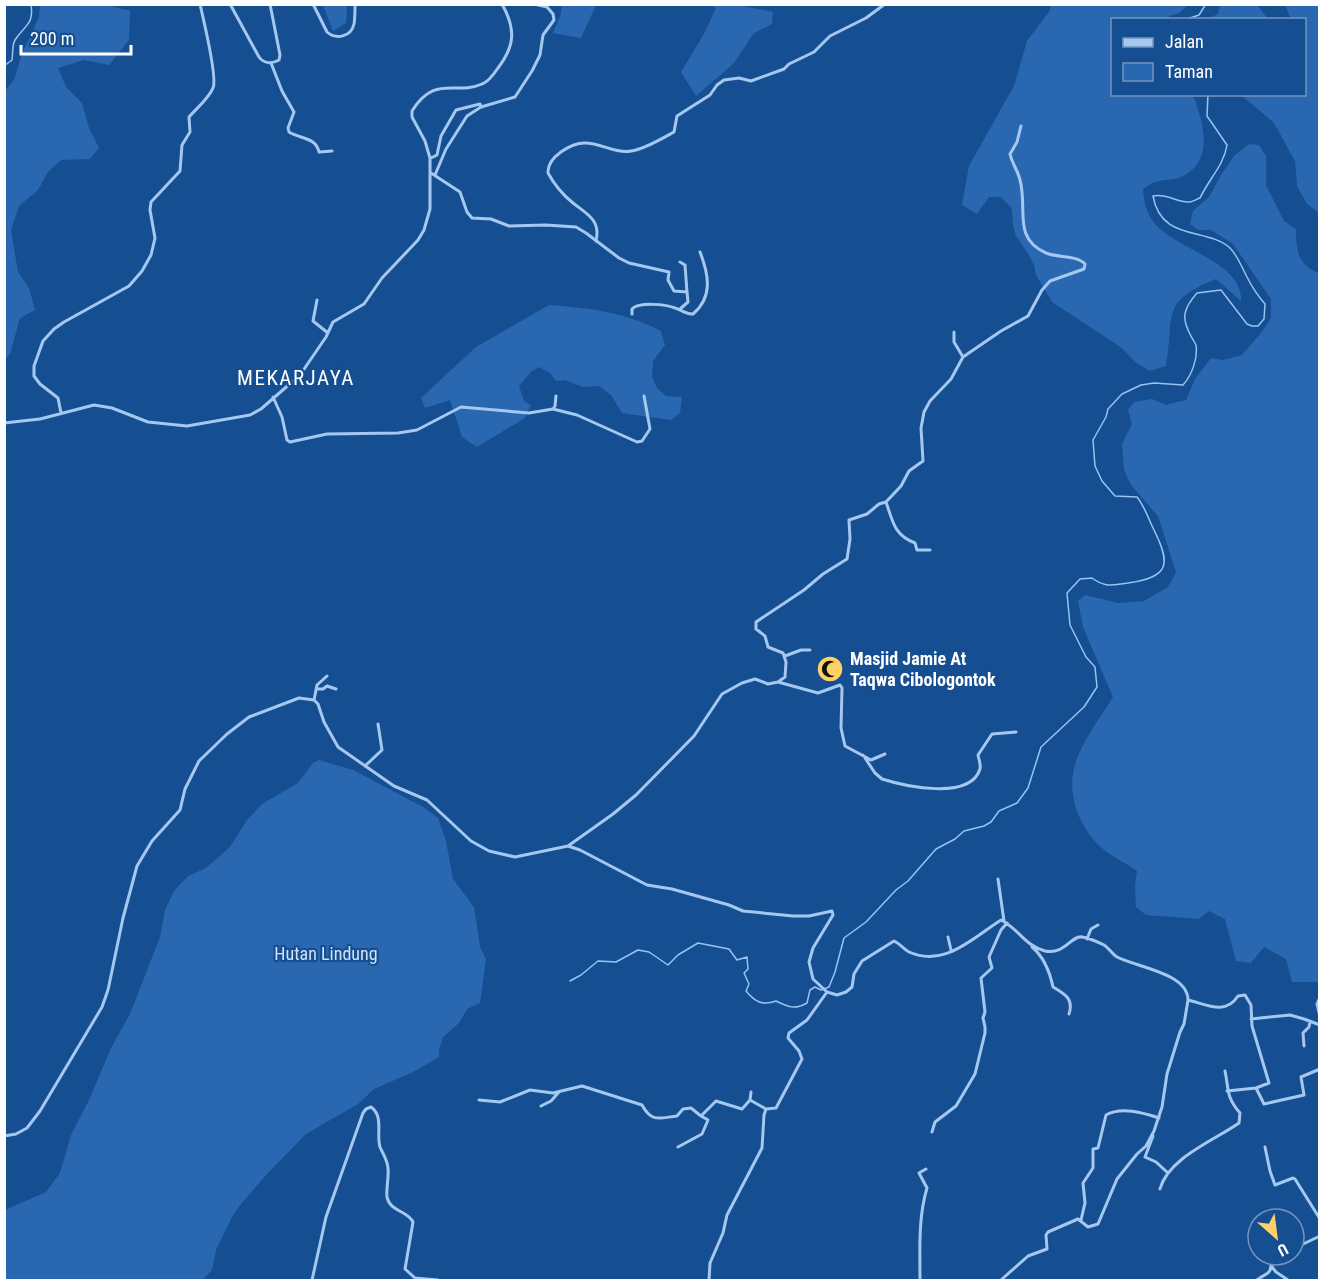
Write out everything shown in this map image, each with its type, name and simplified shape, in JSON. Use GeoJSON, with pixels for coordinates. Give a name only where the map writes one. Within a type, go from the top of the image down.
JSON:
{"type":"FeatureCollection","features":[{"type":"Feature","properties":{"kind":"street"},"geometry":{"type":"LineString","coordinates":[[61,413],[58,398],[40,384],[34,376],[39,352],[43,341],[54,329],[132,284],[151,255],[155,238],[150,210],[151,202],[180,171],[182,145],[190,132],[189,117],[215,84],[209,42],[200,4]]}},
{"type":"Feature","properties":{"kind":"street"},"geometry":{"type":"LineString","coordinates":[[230,4],[259,57],[263,62],[271,63],[279,60],[280,55],[270,4]]}},
{"type":"Feature","properties":{"kind":"street"},"geometry":{"type":"LineString","coordinates":[[313,4],[327,32],[339,37],[347,34],[353,28],[356,4]]}},
{"type":"Feature","properties":{"kind":"street"},"geometry":{"type":"LineString","coordinates":[[4,423],[40,419],[94,405],[112,408],[148,422],[187,426],[250,415],[261,409],[300,375],[334,320],[366,303],[382,278],[418,240],[430,213],[433,174],[425,141],[412,117],[412,110],[434,90],[480,85],[493,74],[507,54],[512,36],[509,17],[502,4]]}},
{"type":"Feature","properties":{"kind":"street"},"geometry":{"type":"LineString","coordinates":[[433,174],[468,116],[481,107],[515,97],[536,63],[540,55],[543,35],[554,20],[553,14],[547,7],[534,4]]}},
{"type":"Feature","properties":{"kind":"street"},"geometry":{"type":"LineString","coordinates":[[596,241],[597,231],[594,220],[566,196],[548,172],[551,162],[558,155],[584,143],[626,151],[637,149],[674,132],[676,116],[710,95],[722,82],[738,78],[751,81],[783,70],[789,64],[814,52],[830,36],[866,18],[885,4]]}},
{"type":"Feature","properties":{"kind":"street"},"geometry":{"type":"LineString","coordinates":[[271,63],[282,91],[294,112],[287,130],[291,135],[312,141],[318,146],[319,152],[332,151]]}},
{"type":"Feature","properties":{"kind":"street"},"geometry":{"type":"LineString","coordinates":[[430,158],[437,155],[441,136],[456,110],[474,104],[480,104],[481,107]]}},
{"type":"Feature","properties":{"kind":"street"},"geometry":{"type":"LineString","coordinates":[[778,682],[786,675],[785,657],[781,651],[768,647],[765,636],[755,627],[756,622],[845,561],[850,539],[850,518],[868,514],[879,504],[886,502],[901,486],[909,471],[923,461],[921,428],[924,412],[930,401],[951,379],[963,357],[1028,316],[1050,281],[1080,272],[1085,267],[1081,260],[1043,251],[1028,240],[1024,233],[1020,180],[1010,154],[1017,142],[1021,126]]}},
{"type":"Feature","properties":{"kind":"street"},"geometry":{"type":"LineString","coordinates":[[433,174],[460,192],[466,212],[472,218],[494,220],[509,226],[576,227],[586,232],[615,256],[629,263],[669,272],[668,280],[674,291],[687,292]]}},
{"type":"Feature","properties":{"kind":"street"},"geometry":{"type":"LineString","coordinates":[[677,308],[685,314],[693,314],[702,308],[708,287],[707,269],[700,252]]}},
{"type":"Feature","properties":{"kind":"street"},"geometry":{"type":"LineString","coordinates":[[632,314],[632,309],[644,304],[682,309],[688,302],[685,266],[680,262]]}},
{"type":"Feature","properties":{"kind":"street"},"geometry":{"type":"LineString","coordinates":[[317,300],[313,321],[328,333]]}},
{"type":"Feature","properties":{"kind":"street"},"geometry":{"type":"LineString","coordinates":[[954,332],[954,342],[963,357]]}},
{"type":"Feature","properties":{"kind":"street"},"geometry":{"type":"LineString","coordinates":[[553,409],[556,396]]}},
{"type":"Feature","properties":{"kind":"street"},"geometry":{"type":"LineString","coordinates":[[273,397],[282,417],[287,440],[290,442],[327,434],[398,433],[417,430],[461,407],[529,413],[553,409],[577,415],[638,442],[642,441],[650,429],[644,396]]}},
{"type":"Feature","properties":{"kind":"street"},"geometry":{"type":"LineString","coordinates":[[886,502],[902,538],[915,543],[917,550],[930,550]]}},
{"type":"Feature","properties":{"kind":"street"},"geometry":{"type":"LineString","coordinates":[[785,657],[801,650],[810,650]]}},
{"type":"Feature","properties":{"kind":"street"},"geometry":{"type":"LineString","coordinates":[[314,700],[317,685],[327,676]]}},
{"type":"Feature","properties":{"kind":"street"},"geometry":{"type":"LineString","coordinates":[[314,700],[320,708],[335,744],[394,786],[427,800],[471,841],[489,851],[515,857],[568,846],[613,814],[636,795],[693,736],[722,694],[755,679],[767,684],[778,682],[818,693],[840,685],[842,688],[841,730],[844,746],[871,760],[885,754]]}},
{"type":"Feature","properties":{"kind":"street"},"geometry":{"type":"LineString","coordinates":[[317,689],[327,686],[336,689]]}},
{"type":"Feature","properties":{"kind":"street"},"geometry":{"type":"LineString","coordinates":[[4,1136],[16,1134],[27,1128],[40,1112],[102,1007],[137,866],[152,841],[180,810],[185,789],[199,761],[249,717],[295,699],[314,700]]}},
{"type":"Feature","properties":{"kind":"street"},"geometry":{"type":"LineString","coordinates":[[365,766],[382,750],[378,724]]}},
{"type":"Feature","properties":{"kind":"street"},"geometry":{"type":"LineString","coordinates":[[862,755],[875,774],[882,779],[939,790],[962,785],[977,775],[980,766],[978,755],[992,734],[1016,732]]}},
{"type":"Feature","properties":{"kind":"street"},"geometry":{"type":"LineString","coordinates":[[568,846],[649,886],[672,889],[729,904],[743,911],[793,916],[832,911],[833,915],[813,948],[810,958],[812,977],[821,988],[837,995],[852,987],[854,974],[862,961],[894,941],[911,952],[941,956],[977,938],[998,921],[1006,922],[1042,957],[1052,978],[1053,987],[1071,1000],[1069,1014]]}},
{"type":"Feature","properties":{"kind":"street"},"geometry":{"type":"LineString","coordinates":[[932,1132],[935,1122],[956,1106],[975,1073],[985,1027],[981,978],[993,968],[990,957],[1006,922],[998,879]]}},
{"type":"Feature","properties":{"kind":"street"},"geometry":{"type":"LineString","coordinates":[[1087,939],[1091,929],[1098,925]]}},
{"type":"Feature","properties":{"kind":"street"},"geometry":{"type":"LineString","coordinates":[[948,937],[951,950]]}},
{"type":"Feature","properties":{"kind":"street"},"geometry":{"type":"LineString","coordinates":[[1000,1281],[1028,1256],[1047,1249],[1046,1235],[1048,1232],[1078,1219],[1088,1227],[1098,1224],[1117,1179],[1146,1146],[1159,1118],[1167,1074],[1184,1024],[1188,1000],[1187,990],[1179,983],[1158,971],[1115,956],[1104,945],[1087,939],[1076,938],[1066,947],[1054,951],[1044,951],[1031,945]]}},
{"type":"Feature","properties":{"kind":"street"},"geometry":{"type":"LineString","coordinates":[[751,1100],[766,1109],[776,1108],[802,1060],[799,1051],[788,1038],[789,1033],[807,1020],[827,992]]}},
{"type":"Feature","properties":{"kind":"street"},"geometry":{"type":"LineString","coordinates":[[1188,1000],[1212,1007],[1228,1006],[1233,1004],[1238,996],[1245,995],[1251,1005],[1251,1019],[1269,1083]]}},
{"type":"Feature","properties":{"kind":"street"},"geometry":{"type":"LineString","coordinates":[[1320,997],[1317,1004],[1320,1017]]}},
{"type":"Feature","properties":{"kind":"street"},"geometry":{"type":"LineString","coordinates":[[1251,1019],[1290,1015],[1320,1025]]}},
{"type":"Feature","properties":{"kind":"street"},"geometry":{"type":"LineString","coordinates":[[1304,1046],[1303,1034],[1310,1021]]}},
{"type":"Feature","properties":{"kind":"street"},"geometry":{"type":"LineString","coordinates":[[1256,1088],[1264,1104],[1304,1095],[1306,1094],[1301,1077],[1320,1069]]}},
{"type":"Feature","properties":{"kind":"street"},"geometry":{"type":"LineString","coordinates":[[1160,1189],[1168,1173],[1192,1152],[1238,1124],[1240,1113],[1227,1091],[1225,1071]]}},
{"type":"Feature","properties":{"kind":"street"},"geometry":{"type":"LineString","coordinates":[[1227,1091],[1256,1088],[1274,1081]]}},
{"type":"Feature","properties":{"kind":"street"},"geometry":{"type":"LineString","coordinates":[[480,1100],[500,1102],[530,1090],[552,1093],[575,1086],[589,1087],[642,1105],[647,1115],[652,1118],[677,1116],[683,1109],[691,1108],[708,1120],[702,1134],[678,1147]]}},
{"type":"Feature","properties":{"kind":"street"},"geometry":{"type":"LineString","coordinates":[[541,1106],[551,1101],[560,1091]]}},
{"type":"Feature","properties":{"kind":"street"},"geometry":{"type":"LineString","coordinates":[[701,1116],[715,1102],[742,1110],[751,1100],[751,1092]]}},
{"type":"Feature","properties":{"kind":"street"},"geometry":{"type":"LineString","coordinates":[[312,1281],[326,1217],[363,1113],[371,1107],[376,1111],[378,1117],[379,1144],[388,1166],[389,1201],[395,1209],[408,1214],[413,1222],[405,1269],[415,1278],[438,1281]]}},
{"type":"Feature","properties":{"kind":"street"},"geometry":{"type":"LineString","coordinates":[[709,1281],[710,1263],[723,1233],[727,1214],[762,1148],[766,1109]]}},
{"type":"Feature","properties":{"kind":"street"},"geometry":{"type":"LineString","coordinates":[[1081,1220],[1085,1203],[1083,1183],[1093,1168],[1092,1149],[1098,1148],[1106,1115],[1113,1111],[1140,1112],[1159,1118]]}},
{"type":"Feature","properties":{"kind":"street"},"geometry":{"type":"LineString","coordinates":[[1152,1135],[1144,1157],[1156,1162],[1168,1173]]}},
{"type":"Feature","properties":{"kind":"street"},"geometry":{"type":"LineString","coordinates":[[1265,1147],[1275,1185],[1295,1179],[1320,1219]]}},
{"type":"Feature","properties":{"kind":"street"},"geometry":{"type":"LineString","coordinates":[[920,1281],[922,1203],[927,1188],[920,1173],[926,1169]]}},
{"type":"Feature","properties":{"kind":"street"},"geometry":{"type":"LineString","coordinates":[[1306,1244],[1320,1236]]}},
{"type":"Feature","properties":{"kind":"street"},"geometry":{"type":"LineString","coordinates":[[1257,1281],[1268,1275],[1272,1267],[1288,1281]]}},
{"type":"Feature","properties":{"kind":"green space"},"geometry":{"type":"Polygon","coordinates":[[[562,4],[596,5],[581,38],[553,33],[561,14],[562,4]]]}},
{"type":"Feature","properties":{"kind":"green space"},"geometry":{"type":"Polygon","coordinates":[[[1220,4],[1257,5],[1267,18],[1209,18],[1218,14],[1220,4]]]}},
{"type":"Feature","properties":{"kind":"green space"},"geometry":{"type":"Polygon","coordinates":[[[40,5],[110,5],[130,11],[129,40],[109,65],[84,60],[58,68],[66,87],[82,103],[89,128],[99,148],[90,159],[61,160],[48,172],[38,190],[19,206],[11,230],[18,272],[29,288],[35,310],[20,318],[10,354],[5,359],[5,91],[14,80],[22,54],[39,17],[40,5]]]}},
{"type":"Feature","properties":{"kind":"green space"},"geometry":{"type":"Polygon","coordinates":[[[323,5],[347,5],[346,23],[333,31],[323,5]]]}},
{"type":"Feature","properties":{"kind":"green space"},"geometry":{"type":"Polygon","coordinates":[[[711,5],[737,5],[773,12],[772,24],[754,33],[734,63],[696,96],[681,72],[705,32],[716,8],[711,5]]]}},
{"type":"Feature","properties":{"kind":"green space"},"geometry":{"type":"Polygon","coordinates":[[[1051,5],[1188,5],[1169,18],[1111,18],[1111,96],[1193,96],[1204,139],[1199,160],[1193,169],[1183,176],[1155,182],[1143,189],[1145,203],[1152,220],[1165,233],[1220,266],[1232,276],[1239,288],[1241,301],[1216,279],[1185,295],[1173,312],[1166,366],[1150,371],[1135,362],[1122,348],[1052,302],[1036,275],[1029,255],[1016,236],[1012,209],[1001,197],[989,197],[977,214],[962,205],[969,166],[1014,86],[1027,41],[1049,12],[1051,5]]]}},
{"type":"Feature","properties":{"kind":"green space"},"geometry":{"type":"Polygon","coordinates":[[[1285,5],[1319,5],[1319,213],[1307,204],[1297,186],[1295,161],[1274,123],[1242,96],[1306,96],[1306,18],[1291,18],[1285,5]]]}},
{"type":"Feature","properties":{"kind":"green space"},"geometry":{"type":"Polygon","coordinates":[[[1249,144],[1259,145],[1266,156],[1266,185],[1284,221],[1296,229],[1302,262],[1319,273],[1319,982],[1292,982],[1286,959],[1264,947],[1251,963],[1236,961],[1225,919],[1209,911],[1199,919],[1146,915],[1136,907],[1137,871],[1106,851],[1093,839],[1080,818],[1073,793],[1072,781],[1078,756],[1113,697],[1083,627],[1078,601],[1085,595],[1118,603],[1144,601],[1168,587],[1176,572],[1158,516],[1131,485],[1124,470],[1122,444],[1132,424],[1128,410],[1134,402],[1152,399],[1166,405],[1186,400],[1195,379],[1211,358],[1223,360],[1242,355],[1271,318],[1271,299],[1233,244],[1211,230],[1198,230],[1190,224],[1193,211],[1209,197],[1234,156],[1249,144]]]}},
{"type":"Feature","properties":{"kind":"green space"},"geometry":{"type":"Polygon","coordinates":[[[549,305],[620,315],[661,331],[665,345],[653,361],[652,377],[657,388],[666,396],[682,397],[680,413],[671,420],[622,413],[611,395],[599,386],[583,387],[565,380],[556,381],[550,373],[539,367],[531,372],[519,386],[524,401],[531,405],[525,418],[477,447],[462,437],[450,400],[425,408],[421,398],[476,347],[549,305]]]}},
{"type":"Feature","properties":{"kind":"green space","name":"Hutan Lindung"},"geometry":{"type":"Polygon","coordinates":[[[319,760],[353,770],[423,807],[438,818],[446,841],[453,879],[474,907],[480,947],[486,959],[480,1003],[467,1009],[459,1023],[443,1037],[439,1057],[413,1072],[374,1089],[358,1104],[306,1134],[240,1205],[216,1250],[212,1270],[202,1280],[5,1280],[5,1210],[46,1192],[60,1173],[71,1135],[111,1048],[130,1014],[160,937],[165,910],[174,891],[188,876],[206,868],[230,847],[247,820],[262,804],[298,783],[313,763],[319,760]]]}},
{"type":"Feature","properties":{"kind":"waterway"},"geometry":{"type":"LineString","coordinates":[[4,66],[12,60],[14,42],[30,21],[31,4]]}},
{"type":"Feature","properties":{"kind":"waterway"},"geometry":{"type":"LineString","coordinates":[[1190,18],[1199,15],[1206,4]]}},
{"type":"Feature","properties":{"kind":"waterway"},"geometry":{"type":"LineString","coordinates":[[570,981],[598,961],[616,962],[638,950],[649,952],[668,965],[678,955],[698,943],[729,949],[737,960],[747,957],[748,969],[744,973],[749,984],[746,991],[756,1000],[763,1003],[776,1001],[792,1007],[803,1005],[807,1003],[810,990],[815,987],[821,990],[829,987],[844,938],[866,922],[896,890],[908,881],[936,849],[955,839],[964,831],[991,822],[999,811],[1017,803],[1028,788],[1041,747],[1084,707],[1097,687],[1095,667],[1086,657],[1070,625],[1067,593],[1080,579],[1092,578],[1105,585],[1113,585],[1151,577],[1163,568],[1160,542],[1140,501],[1137,497],[1115,496],[1102,481],[1095,466],[1093,440],[1108,409],[1122,394],[1141,385],[1154,383],[1183,385],[1194,366],[1196,355],[1196,345],[1188,330],[1185,314],[1197,293],[1221,290],[1247,324],[1258,326],[1264,319],[1265,304],[1230,248],[1209,237],[1186,231],[1165,221],[1158,211],[1153,196],[1158,195],[1185,202],[1200,198],[1220,166],[1227,145],[1207,116],[1208,96]]}},
{"type":"Feature","properties":{"kind":"place","name":"Masjid Jamie At Taqwa Cibologontok"},"geometry":{"type":"Point","coordinates":[830,669]}},
{"type":"Feature","properties":{"kind":"district","name":"MEKARJAYA"},"geometry":{"type":"Point","coordinates":[296,378]}}]}
